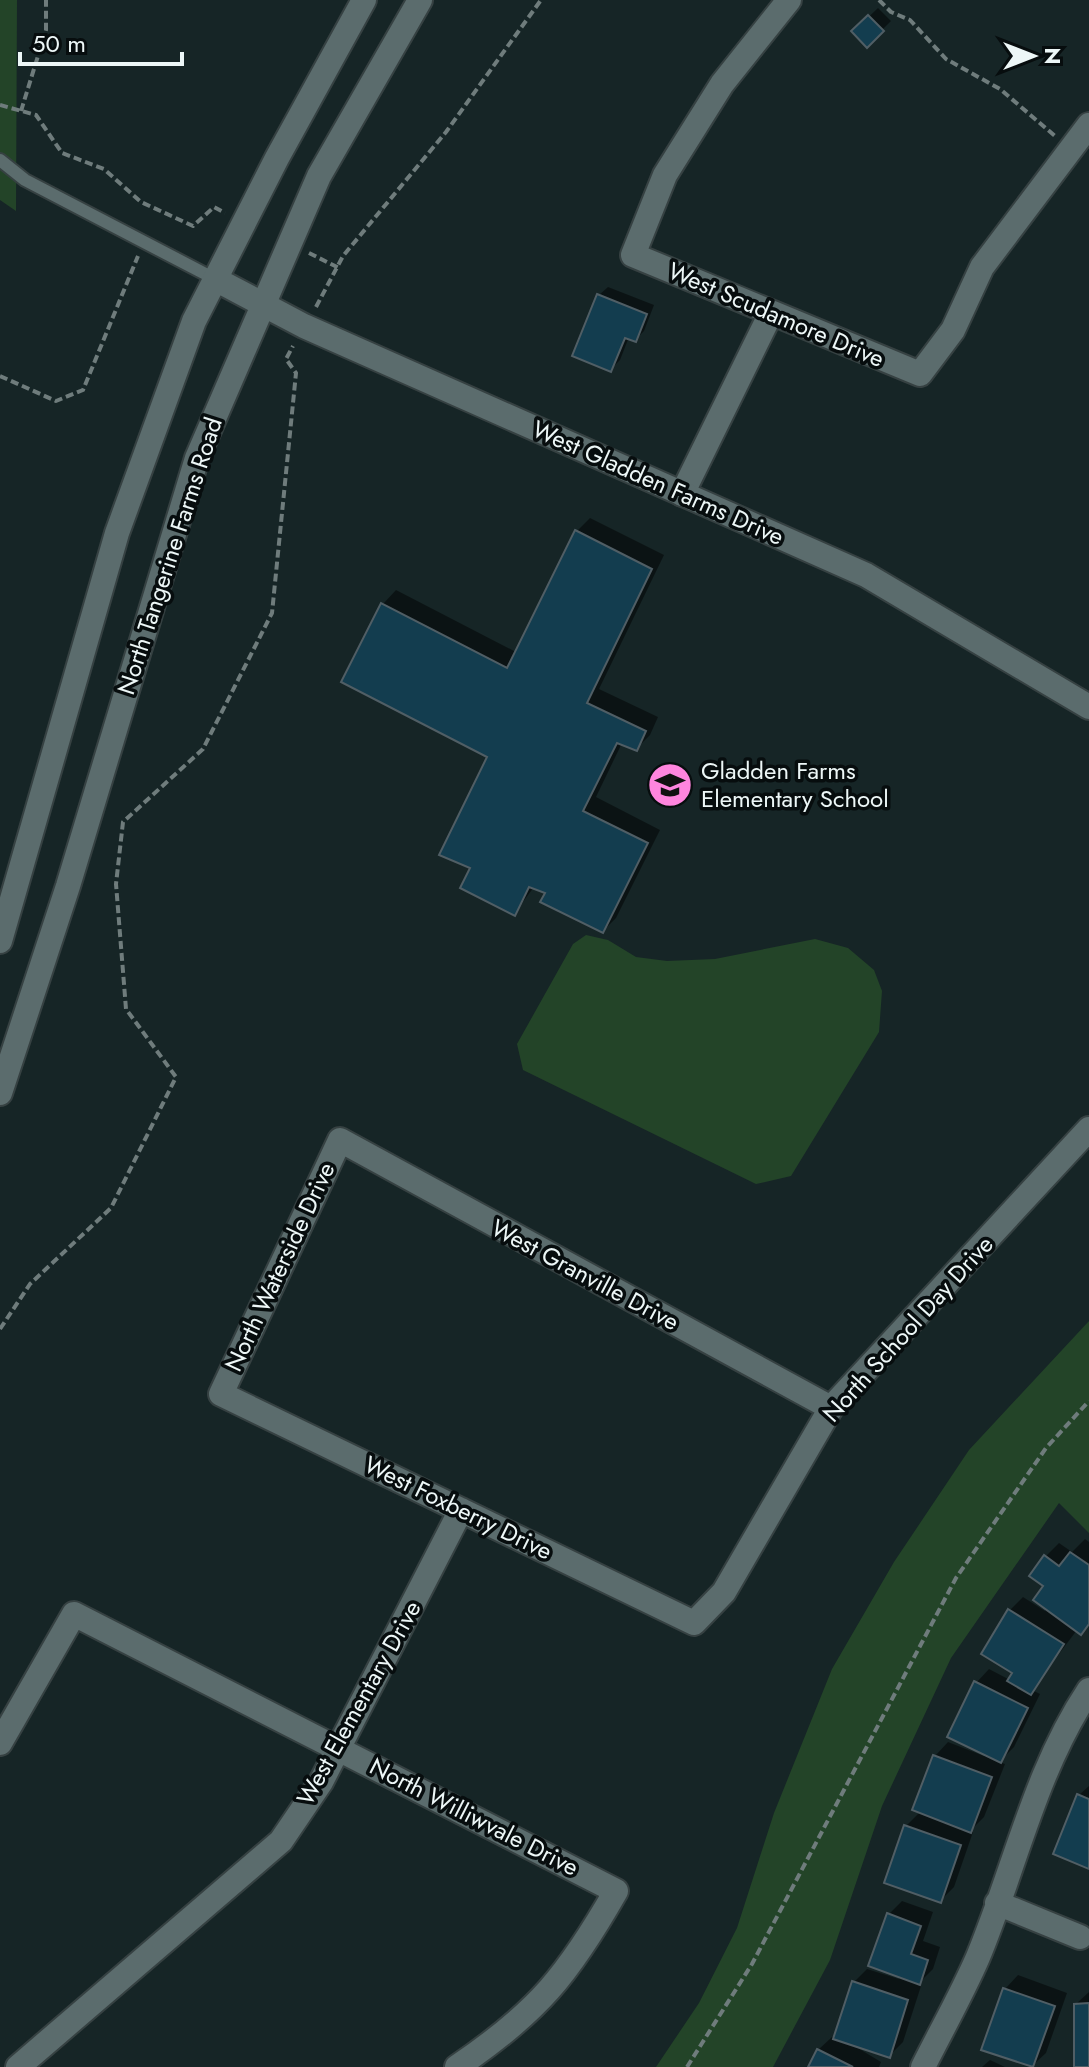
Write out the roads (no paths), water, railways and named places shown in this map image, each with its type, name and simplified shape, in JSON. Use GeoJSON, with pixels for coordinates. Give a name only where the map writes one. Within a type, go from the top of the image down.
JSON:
{"type":"FeatureCollection","features":[{"type":"Feature","properties":{"kind":"street"},"geometry":{"type":"LineString","coordinates":[[0,941],[117,533],[194,321],[364,0]]}},
{"type":"Feature","properties":{"kind":"street","name":"North Tangerine Farms Road"},"geometry":{"type":"LineString","coordinates":[[0,1093],[68,886],[197,458],[319,176],[420,0]]}},
{"type":"Feature","properties":{"kind":"street","name":"West Scudamore Drive"},"geometry":{"type":"LineString","coordinates":[[789,0],[722,84],[665,175],[633,255],[920,374],[953,330],[982,267],[1089,125]]}},
{"type":"Feature","properties":{"kind":"street","name":"West Gladden Farms Drive"},"geometry":{"type":"LineString","coordinates":[[215,279],[304,326],[866,575],[1089,707]]}},
{"type":"Feature","properties":{"kind":"street"},"geometry":{"type":"LineString","coordinates":[[682,494],[771,313]]}},
{"type":"Feature","properties":{"kind":"street","name":"North School Day Drive"},"geometry":{"type":"LineString","coordinates":[[694,1623],[724,1592],[831,1408],[1089,1129]]}},
{"type":"Feature","properties":{"kind":"street","name":"West Granville Drive"},"geometry":{"type":"LineString","coordinates":[[340,1140],[831,1408]]}},
{"type":"Feature","properties":{"kind":"street","name":"North Waterside Drive"},"geometry":{"type":"LineString","coordinates":[[221,1394],[340,1140]]}},
{"type":"Feature","properties":{"kind":"street","name":"West Foxberry Drive"},"geometry":{"type":"LineString","coordinates":[[221,1394],[694,1623]]}},
{"type":"Feature","properties":{"kind":"street","name":"West Elementary Drive"},"geometry":{"type":"LineString","coordinates":[[18,2067],[281,1841],[339,1748],[461,1510]]}},
{"type":"Feature","properties":{"kind":"street","name":"North Williwvale Drive"},"geometry":{"type":"LineString","coordinates":[[0,1743],[74,1614],[616,1891],[570,1967],[539,2003],[507,2033],[457,2067]]}},
{"type":"Feature","properties":{"kind":"street"},"geometry":{"type":"LineString","coordinates":[[923,2067],[978,1957],[1023,1828],[1073,1713],[1089,1690]]}},
{"type":"Feature","properties":{"kind":"street"},"geometry":{"type":"LineString","coordinates":[[997,1903],[1080,1937]]}},
{"type":"Feature","properties":{"kind":"lane"},"geometry":{"type":"LineString","coordinates":[[0,160],[25,180],[215,279]]}},
{"type":"Feature","properties":{"kind":"place","name":"Gladden Farms Elementary School"},"geometry":{"type":"Point","coordinates":[670,785]}}]}
